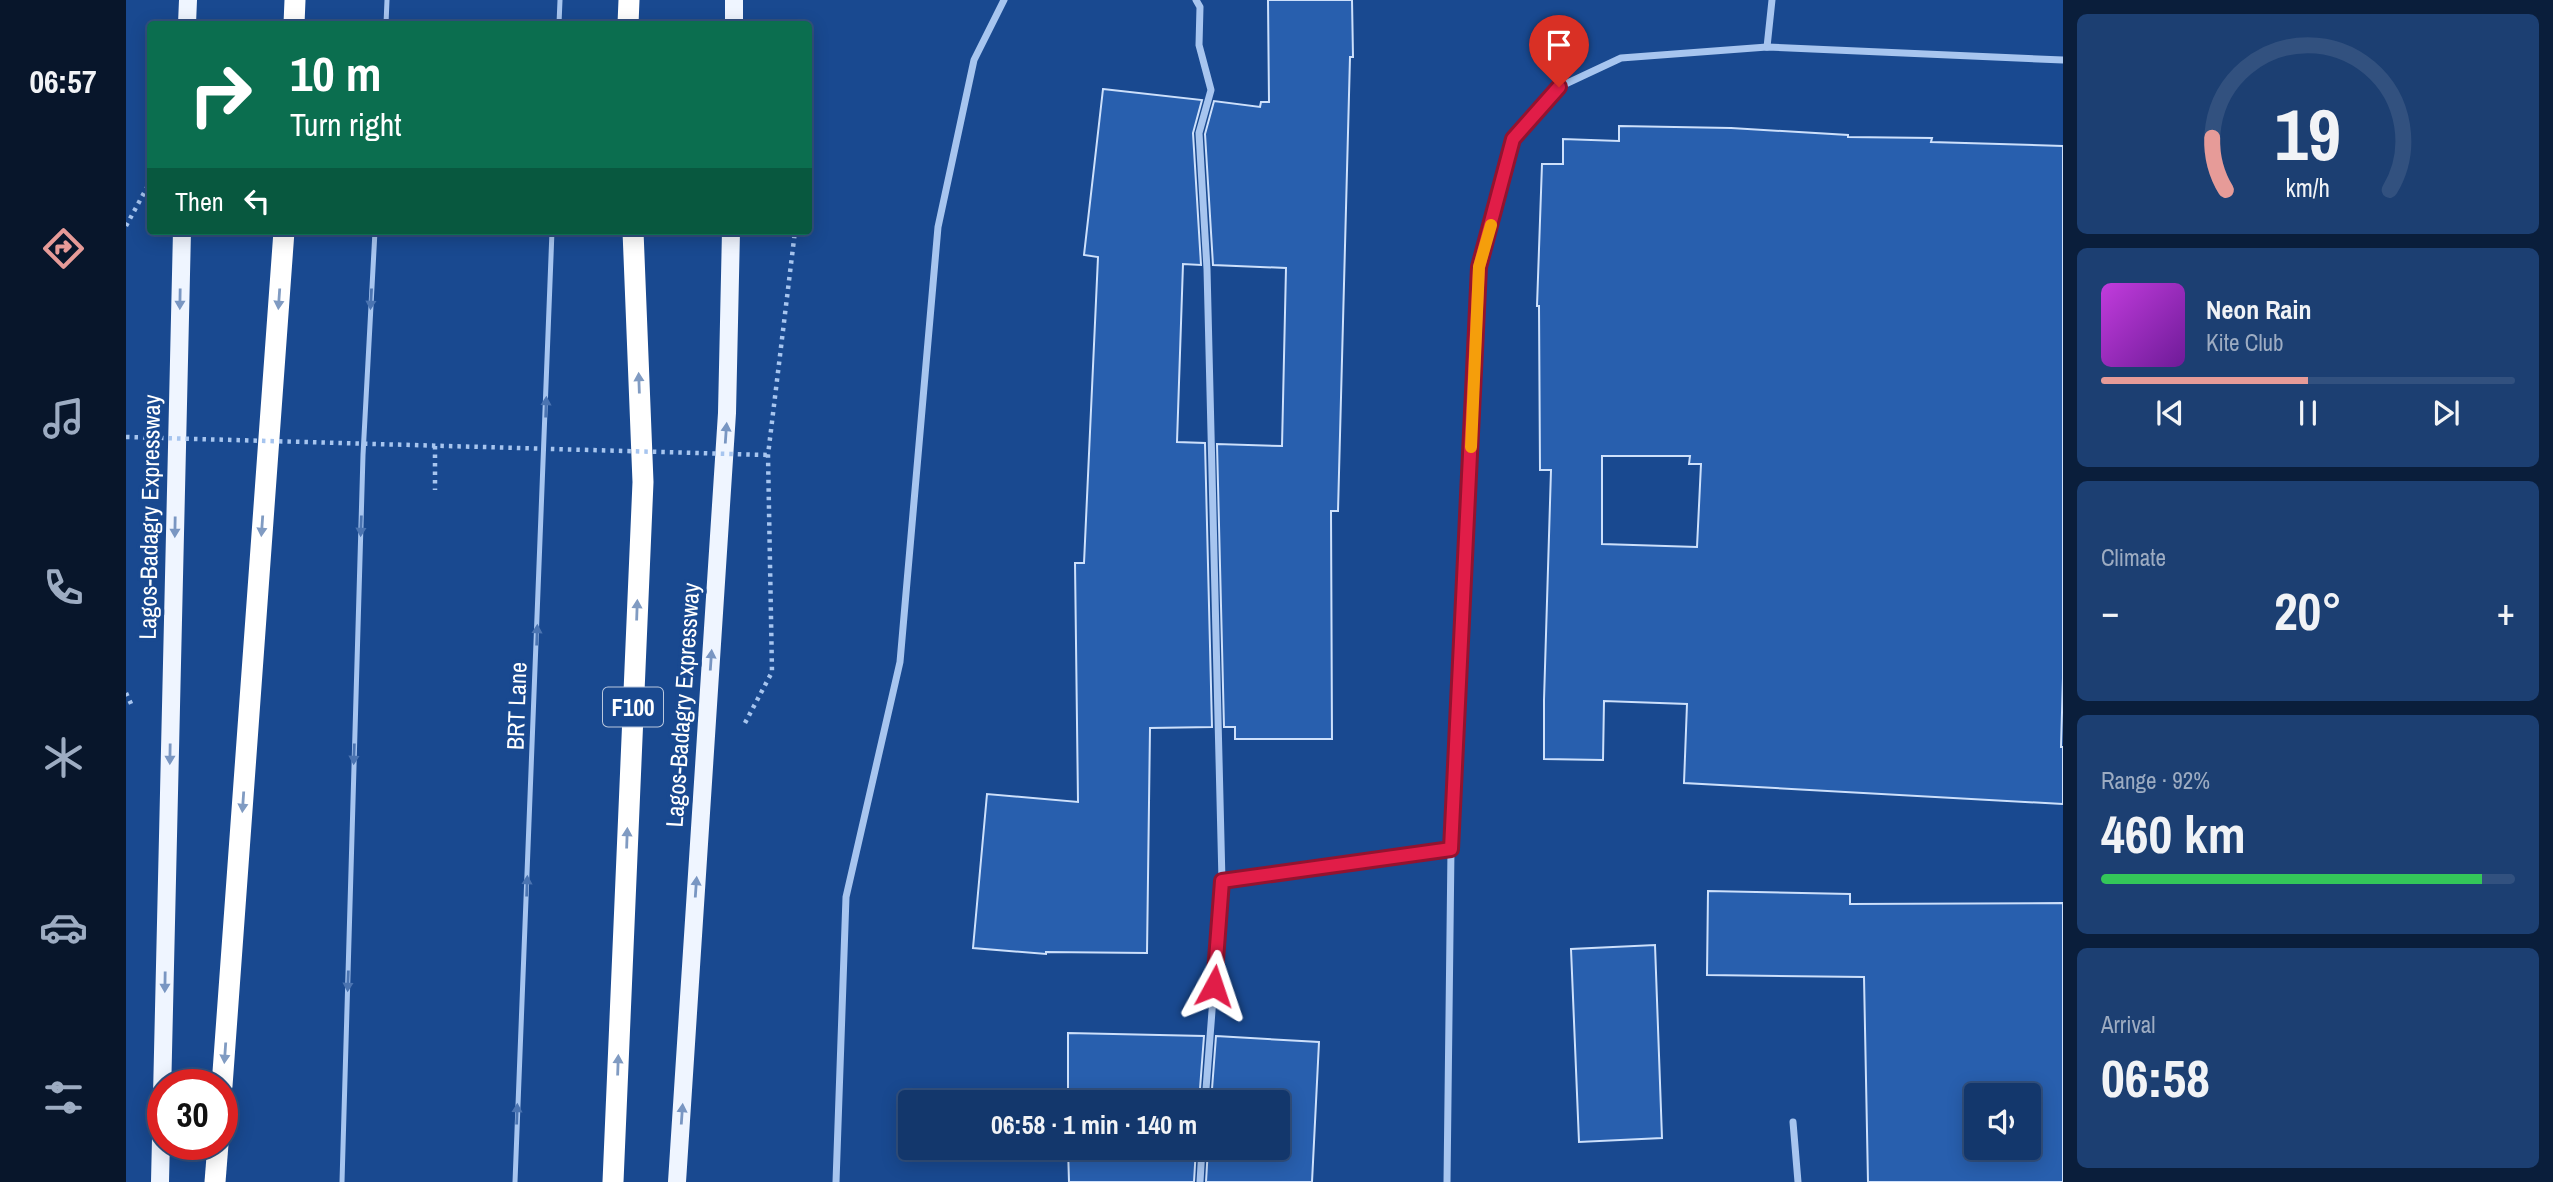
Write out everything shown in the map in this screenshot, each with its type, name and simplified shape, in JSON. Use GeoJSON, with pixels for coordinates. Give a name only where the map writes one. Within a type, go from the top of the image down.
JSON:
{"type":"FeatureCollection","features":[{"type":"Feature","properties":{"kind":"highway"},"geometry":{"type":"LineString","coordinates":[[294,21],[295,0]]}},
{"type":"Feature","properties":{"kind":"highway"},"geometry":{"type":"LineString","coordinates":[[628,21],[629,0]]}},
{"type":"Feature","properties":{"kind":"highway"},"geometry":{"type":"LineString","coordinates":[[223,1069],[284,235]]}},
{"type":"Feature","properties":{"kind":"highway","name":"Lagos-Badagry Expressway"},"geometry":{"type":"LineString","coordinates":[[612,1182],[643,482],[633,235]]}},
{"type":"Feature","properties":{"kind":"highway"},"geometry":{"type":"LineString","coordinates":[[215,1182],[217,1160]]}},
{"type":"Feature","properties":{"kind":"main road"},"geometry":{"type":"LineString","coordinates":[[187,21],[188,0]]}},
{"type":"Feature","properties":{"kind":"main road"},"geometry":{"type":"LineString","coordinates":[[734,0],[734,21]]}},
{"type":"Feature","properties":{"kind":"main road","name":"Lagos-Badagry Expressway"},"geometry":{"type":"LineString","coordinates":[[160,1182],[182,235]]}},
{"type":"Feature","properties":{"kind":"main road","name":"Lagos-Badagry Expressway"},"geometry":{"type":"LineString","coordinates":[[677,1182],[727,413],[731,235]]}},
{"type":"Feature","properties":{"kind":"street"},"geometry":{"type":"LineString","coordinates":[[836,1182],[846,897],[900,662],[938,227],[974,60],[1004,0]]}},
{"type":"Feature","properties":{"kind":"street"},"geometry":{"type":"LineString","coordinates":[[1196,0],[1200,7],[1199,46],[1211,90],[1199,133],[1207,269],[1222,881],[1206,1090]]}},
{"type":"Feature","properties":{"kind":"street"},"geometry":{"type":"LineString","coordinates":[[1767,47],[1772,0]]}},
{"type":"Feature","properties":{"kind":"street"},"geometry":{"type":"LineString","coordinates":[[1447,1182],[1451,849],[1479,267],[1513,139],[1559,87],[1621,58],[1767,47],[2063,60]]}},
{"type":"Feature","properties":{"kind":"street"},"geometry":{"type":"LineString","coordinates":[[1222,881],[1451,849]]}},
{"type":"Feature","properties":{"kind":"street"},"geometry":{"type":"LineString","coordinates":[[1793,1122],[1798,1182]]}},
{"type":"Feature","properties":{"kind":"street"},"geometry":{"type":"LineString","coordinates":[[1200,1182],[1201,1160]]}},
{"type":"Feature","properties":{"kind":"lane"},"geometry":{"type":"LineString","coordinates":[[386,21],[387,0]]}},
{"type":"Feature","properties":{"kind":"lane"},"geometry":{"type":"LineString","coordinates":[[559,21],[560,0]]}},
{"type":"Feature","properties":{"kind":"lane"},"geometry":{"type":"LineString","coordinates":[[342,1182],[363,455],[375,235]]}},
{"type":"Feature","properties":{"kind":"lane","name":"BRT Lane"},"geometry":{"type":"LineString","coordinates":[[515,1182],[552,235]]}},
{"type":"Feature","properties":{"kind":"path"},"geometry":{"type":"LineString","coordinates":[[126,226],[147,188]]}},
{"type":"Feature","properties":{"kind":"path"},"geometry":{"type":"LineString","coordinates":[[772,672],[768,455],[795,235]]}},
{"type":"Feature","properties":{"kind":"path"},"geometry":{"type":"LineString","coordinates":[[126,437],[768,455]]}},
{"type":"Feature","properties":{"kind":"path"},"geometry":{"type":"LineString","coordinates":[[435,446],[435,490]]}},
{"type":"Feature","properties":{"kind":"building"},"geometry":{"type":"Polygon","coordinates":[[[1268,0],[1352,0],[1353,57],[1350,57],[1338,511],[1331,511],[1332,739],[1235,739],[1235,727],[1224,727],[1217,444],[1282,446],[1286,268],[1213,265],[1205,134],[1214,101],[1260,107],[1261,102],[1269,102],[1268,0]]]}},
{"type":"Feature","properties":{"kind":"building"},"geometry":{"type":"Polygon","coordinates":[[[1103,89],[1202,100],[1193,133],[1201,265],[1183,264],[1177,442],[1205,443],[1212,727],[1150,728],[1147,953],[1046,954],[973,948],[987,794],[1078,802],[1075,563],[1084,563],[1098,257],[1084,255],[1103,89]]]}},
{"type":"Feature","properties":{"kind":"building"},"geometry":{"type":"Polygon","coordinates":[[[1619,126],[1731,128],[1848,137],[1932,138],[1931,142],[2063,146],[2063,804],[1684,783],[1687,704],[1604,701],[1603,760],[1544,759],[1551,470],[1540,470],[1537,306],[1542,164],[1563,164],[1563,139],[1619,141],[1619,126]],[[1602,456],[1602,544],[1697,547],[1701,464],[1689,464],[1690,456],[1602,456]]]}},
{"type":"Feature","properties":{"kind":"building"},"geometry":{"type":"Polygon","coordinates":[[[1708,891],[1850,894],[1850,904],[2063,903],[2063,1182],[1868,1182],[1864,977],[1707,975],[1708,891]]]}},
{"type":"Feature","properties":{"kind":"building"},"geometry":{"type":"Polygon","coordinates":[[[1655,945],[1662,1138],[1579,1142],[1571,949],[1655,945]]]}},
{"type":"Feature","properties":{"kind":"building"},"geometry":{"type":"Polygon","coordinates":[[[1068,1033],[1204,1036],[1200,1090],[1068,1090],[1068,1033]]]}},
{"type":"Feature","properties":{"kind":"building"},"geometry":{"type":"Polygon","coordinates":[[[1216,1036],[1319,1042],[1312,1182],[1206,1182],[1207,1160],[1290,1160],[1290,1090],[1212,1090],[1216,1036]]]}},
{"type":"Feature","properties":{"kind":"building"},"geometry":{"type":"Polygon","coordinates":[[[1068,1160],[1195,1160],[1194,1182],[1069,1182],[1068,1160]]]}},
{"type":"Feature","properties":{"kind":"slow traffic"},"geometry":{"type":"LineString","coordinates":[[1471,447],[1479,267],[1491,225]]}},
{"type":"Feature","properties":{"kind":"route"},"geometry":{"type":"LineString","coordinates":[[1214,986],[1222,881],[1451,849],[1479,267],[1513,139],[1559,87]]}}]}
